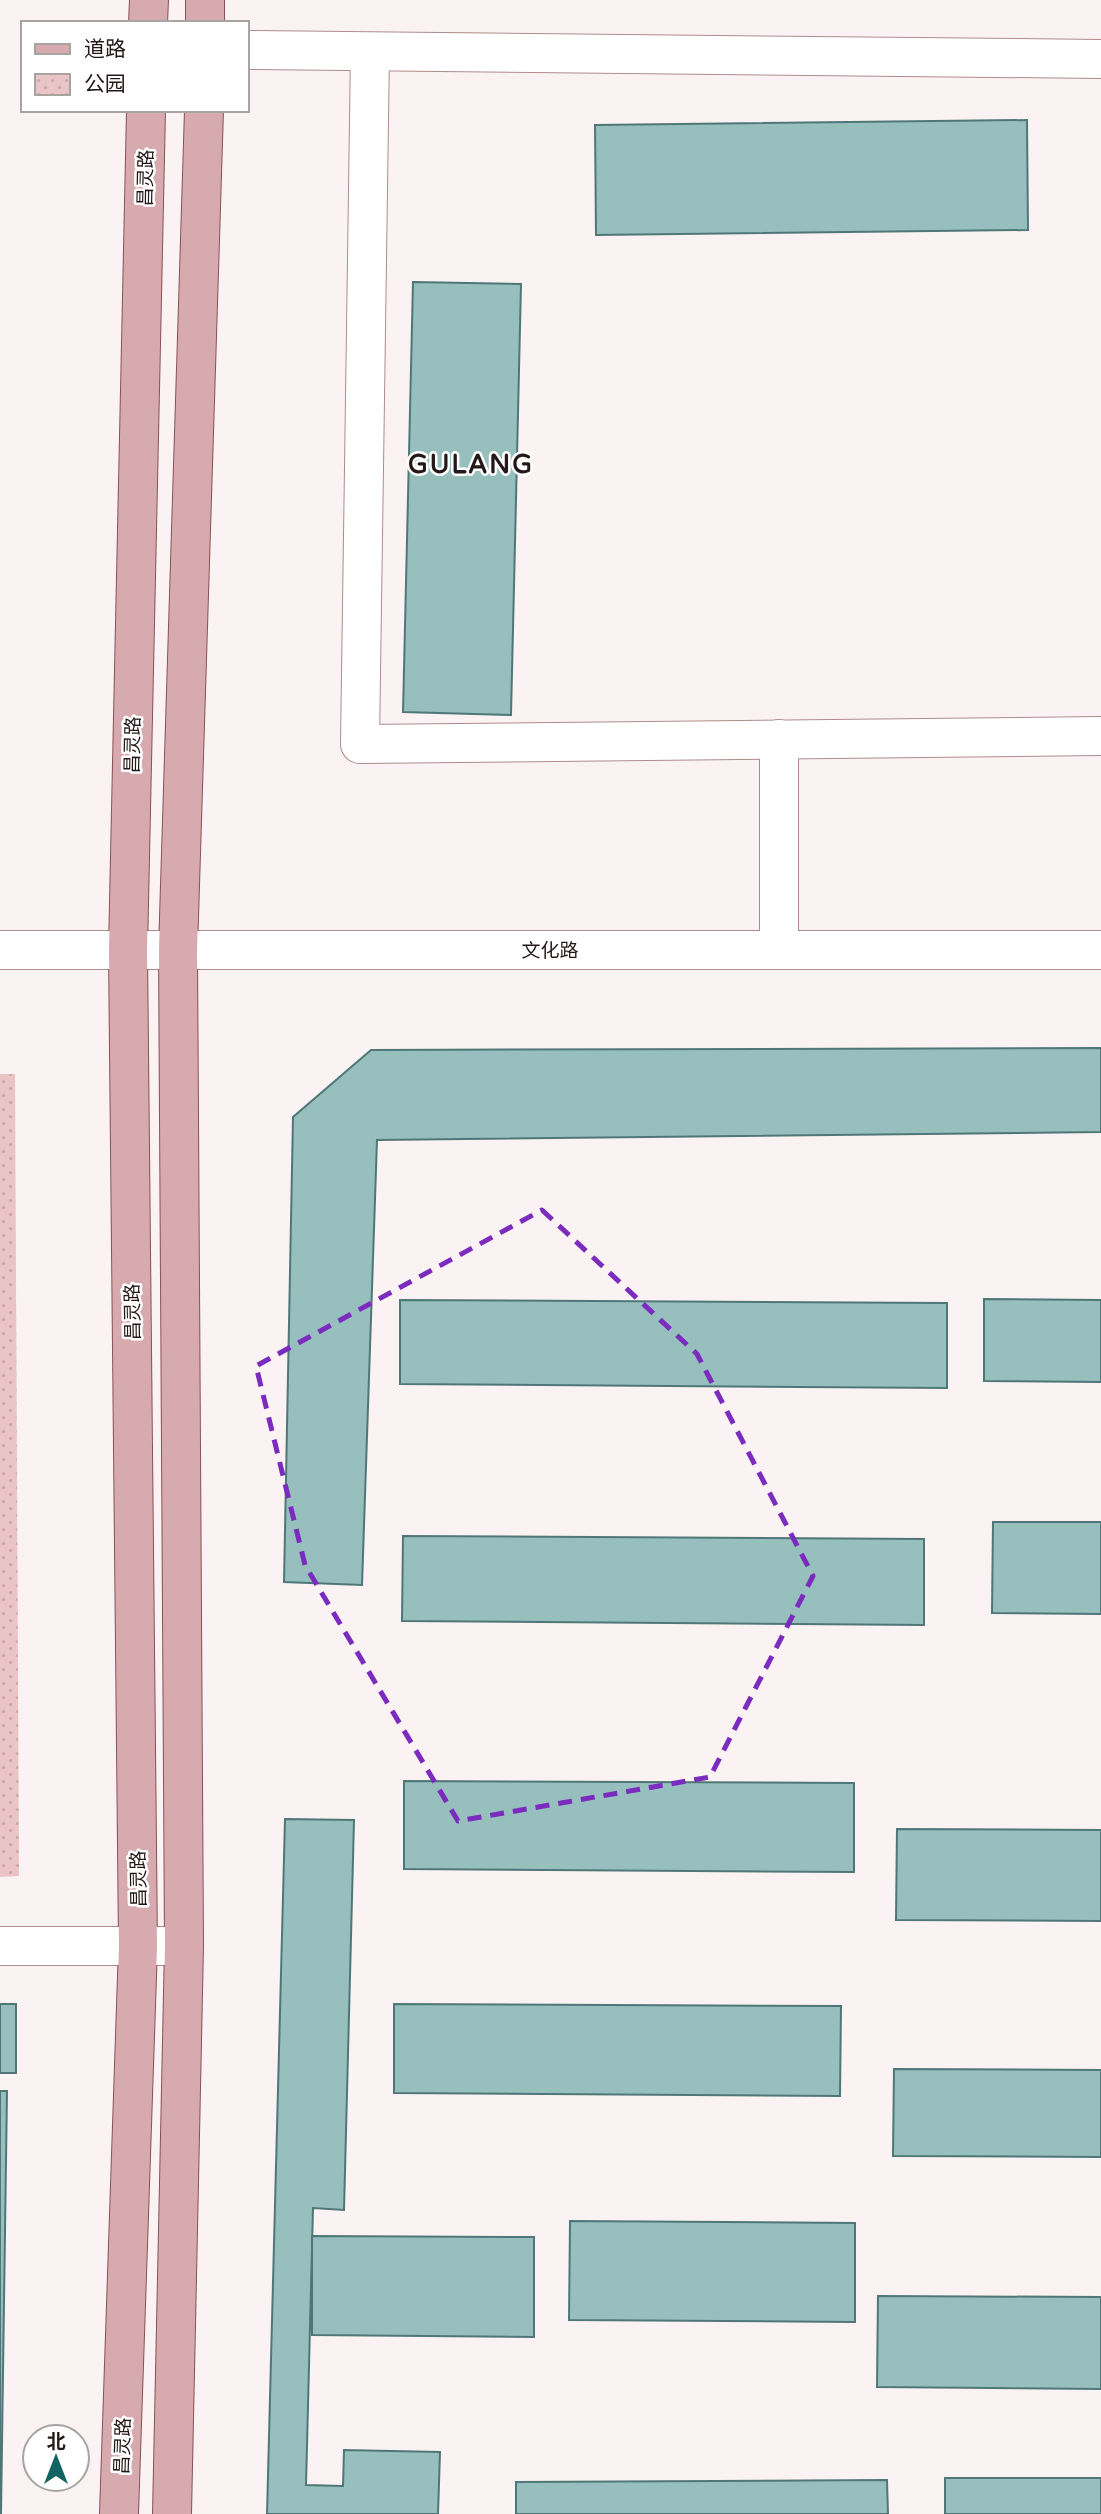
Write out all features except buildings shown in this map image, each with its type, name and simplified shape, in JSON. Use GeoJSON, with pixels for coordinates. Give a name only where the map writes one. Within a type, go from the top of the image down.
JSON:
{"type":"FeatureCollection","features":[{"type":"Feature","properties":{"kind":"main road"},"geometry":{"type":"LineString","coordinates":[[148,21],[149,0]]}},
{"type":"Feature","properties":{"kind":"main road"},"geometry":{"type":"LineString","coordinates":[[205,0],[205,21]]}},
{"type":"Feature","properties":{"kind":"main road","name":"昌灵路"},"geometry":{"type":"LineString","coordinates":[[119,2514],[138,1945],[128,950],[146,112]]}},
{"type":"Feature","properties":{"kind":"main road"},"geometry":{"type":"LineString","coordinates":[[172,2514],[184,1946],[178,950],[204,112]]}},
{"type":"Feature","properties":{"kind":"street"},"geometry":{"type":"LineString","coordinates":[[248,50],[1101,59]]}},
{"type":"Feature","properties":{"kind":"street"},"geometry":{"type":"LineString","coordinates":[[370,52],[360,744],[1101,736]]}},
{"type":"Feature","properties":{"kind":"street"},"geometry":{"type":"LineString","coordinates":[[779,739],[779,950]]}},
{"type":"Feature","properties":{"kind":"street","name":"文化路"},"geometry":{"type":"LineString","coordinates":[[0,950],[1101,950]]}},
{"type":"Feature","properties":{"kind":"street"},"geometry":{"type":"LineString","coordinates":[[0,1946],[184,1946]]}},
{"type":"Feature","properties":{"kind":"highlighted area"},"geometry":{"type":"Polygon","coordinates":[[[542,1210],[697,1354],[813,1576],[710,1777],[458,1821],[305,1565],[256,1366],[542,1210]]]}},
{"type":"Feature","properties":{"kind":"green space"},"geometry":{"type":"Polygon","coordinates":[[[0,1074],[15,1074],[19,1876],[0,1877],[0,1074]]]}},
{"type":"Feature","properties":{"kind":"district","name":"GULANG"},"geometry":{"type":"Point","coordinates":[471,464]}}]}
